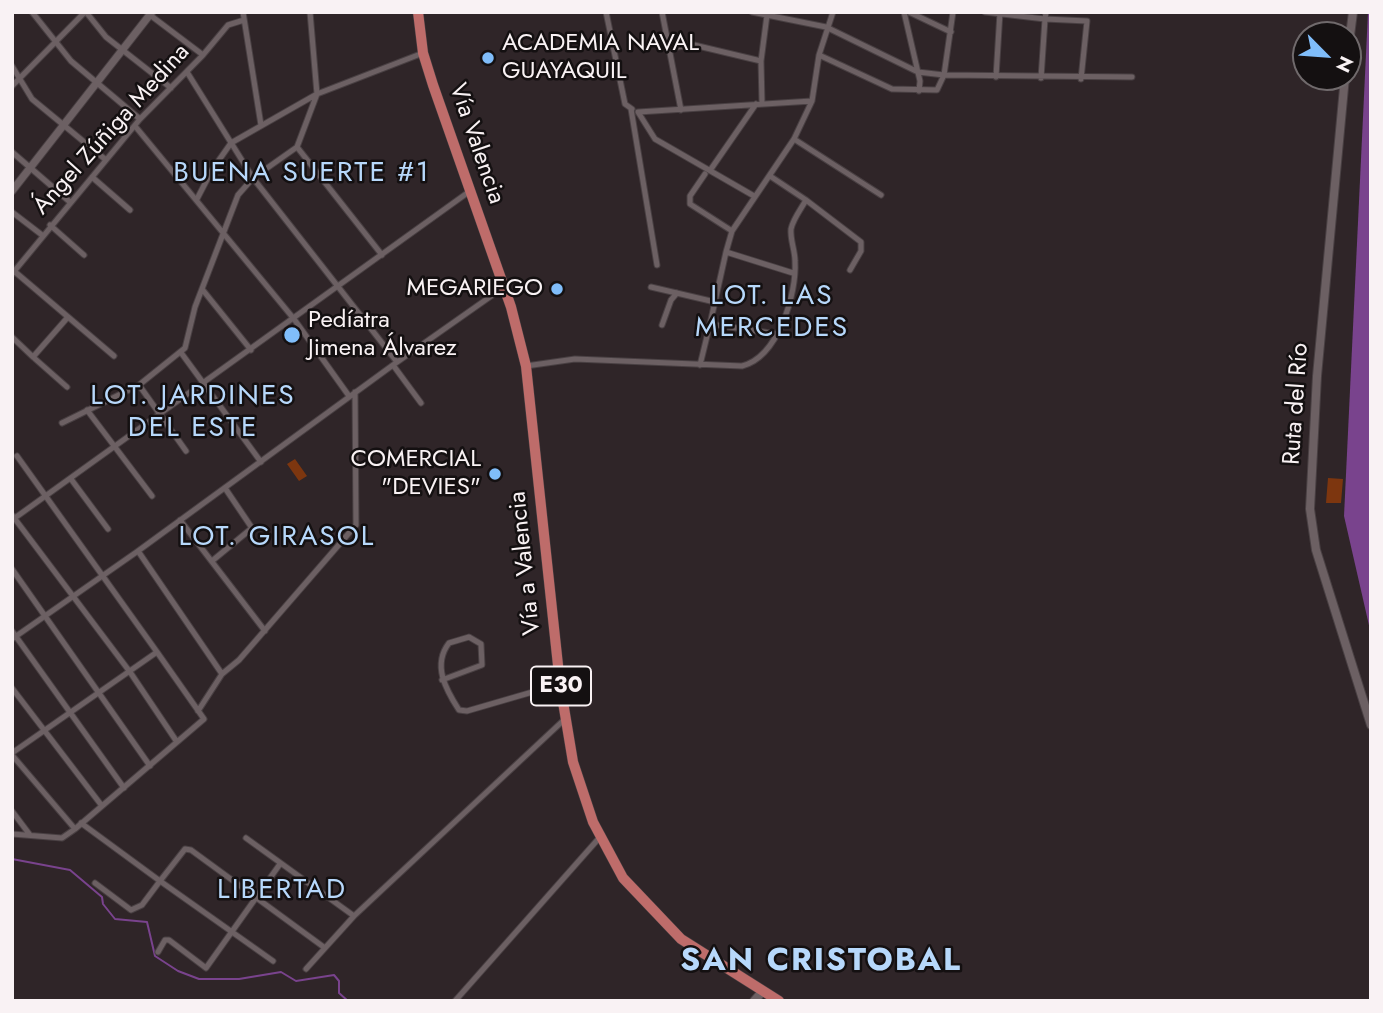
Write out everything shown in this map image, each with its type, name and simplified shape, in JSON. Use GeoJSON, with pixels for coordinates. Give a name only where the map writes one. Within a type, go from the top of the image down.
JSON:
{"type":"FeatureCollection","features":[{"type":"Feature","properties":{"kind":"highway","name":"Vía Valencia"},"geometry":{"type":"LineString","coordinates":[[418,12],[423,53],[504,287]]}},
{"type":"Feature","properties":{"kind":"highway","name":"Vía a Valencia"},"geometry":{"type":"LineString","coordinates":[[504,287],[527,366],[560,684],[577,777],[600,837],[623,878],[667,926],[697,952],[779,1001]]}},
{"type":"Feature","properties":{"kind":"main road","name":"Ruta del Río"},"geometry":{"type":"LineString","coordinates":[[1344,91],[1317,376],[1310,509],[1315,550],[1371,725]]}},
{"type":"Feature","properties":{"kind":"main road"},"geometry":{"type":"LineString","coordinates":[[754,1001],[762,992]]}},
{"type":"Feature","properties":{"kind":"street"},"geometry":{"type":"LineString","coordinates":[[32,12],[74,65],[140,119]]}},
{"type":"Feature","properties":{"kind":"street"},"geometry":{"type":"LineString","coordinates":[[12,86],[85,12],[106,37],[171,88]]}},
{"type":"Feature","properties":{"kind":"street"},"geometry":{"type":"LineString","coordinates":[[243,12],[261,125]]}},
{"type":"Feature","properties":{"kind":"street"},"geometry":{"type":"LineString","coordinates":[[62,423],[139,385],[181,355],[202,289],[238,195],[253,178],[297,147],[317,94],[310,12]]}},
{"type":"Feature","properties":{"kind":"street"},"geometry":{"type":"LineString","coordinates":[[606,12],[625,104],[631,109],[638,112],[812,101]]}},
{"type":"Feature","properties":{"kind":"street"},"geometry":{"type":"LineString","coordinates":[[662,12],[681,110]]}},
{"type":"Feature","properties":{"kind":"street"},"geometry":{"type":"LineString","coordinates":[[700,365],[732,231],[794,139],[812,101],[819,55],[833,12]]}},
{"type":"Feature","properties":{"kind":"street"},"geometry":{"type":"LineString","coordinates":[[906,12],[951,32]]}},
{"type":"Feature","properties":{"kind":"street"},"geometry":{"type":"LineString","coordinates":[[906,12],[919,90]]}},
{"type":"Feature","properties":{"kind":"street"},"geometry":{"type":"LineString","coordinates":[[819,55],[892,89],[937,90],[944,75],[953,12]]}},
{"type":"Feature","properties":{"kind":"street"},"geometry":{"type":"LineString","coordinates":[[985,12],[1087,22],[1081,79]]}},
{"type":"Feature","properties":{"kind":"street"},"geometry":{"type":"LineString","coordinates":[[12,191],[151,13],[203,55]]}},
{"type":"Feature","properties":{"kind":"street"},"geometry":{"type":"LineString","coordinates":[[756,13],[826,27],[918,72],[1081,79],[1132,77]]}},
{"type":"Feature","properties":{"kind":"street"},"geometry":{"type":"LineString","coordinates":[[996,77],[1000,13]]}},
{"type":"Feature","properties":{"kind":"street"},"geometry":{"type":"LineString","coordinates":[[711,169],[759,103],[767,15]]}},
{"type":"Feature","properties":{"kind":"street"},"geometry":{"type":"LineString","coordinates":[[1041,78],[1045,16]]}},
{"type":"Feature","properties":{"kind":"street","name":"Ángel Zúñiga Medina"},"geometry":{"type":"LineString","coordinates":[[13,272],[140,119],[203,55],[228,25],[244,20]]}},
{"type":"Feature","properties":{"kind":"street"},"geometry":{"type":"LineString","coordinates":[[669,48],[694,45],[761,61]]}},
{"type":"Feature","properties":{"kind":"street"},"geometry":{"type":"LineString","coordinates":[[197,199],[212,170],[231,143],[317,94],[423,53]]}},
{"type":"Feature","properties":{"kind":"street"},"geometry":{"type":"LineString","coordinates":[[12,66],[32,99],[106,160]]}},
{"type":"Feature","properties":{"kind":"street"},"geometry":{"type":"LineString","coordinates":[[187,72],[253,178],[338,287],[421,403]]}},
{"type":"Feature","properties":{"kind":"street"},"geometry":{"type":"LineString","coordinates":[[631,109],[657,265]]}},
{"type":"Feature","properties":{"kind":"street"},"geometry":{"type":"LineString","coordinates":[[638,112],[655,139]]}},
{"type":"Feature","properties":{"kind":"street"},"geometry":{"type":"LineString","coordinates":[[135,126],[225,233],[352,394],[356,526],[265,631],[222,674],[198,711]]}},
{"type":"Feature","properties":{"kind":"street"},"geometry":{"type":"LineString","coordinates":[[634,126],[754,196]]}},
{"type":"Feature","properties":{"kind":"street"},"geometry":{"type":"LineString","coordinates":[[794,139],[881,195]]}},
{"type":"Feature","properties":{"kind":"street"},"geometry":{"type":"LineString","coordinates":[[297,147],[382,255]]}},
{"type":"Feature","properties":{"kind":"street"},"geometry":{"type":"LineString","coordinates":[[12,152],[70,202]]}},
{"type":"Feature","properties":{"kind":"street"},"geometry":{"type":"LineString","coordinates":[[705,174],[690,196],[690,204],[732,231]]}},
{"type":"Feature","properties":{"kind":"street"},"geometry":{"type":"LineString","coordinates":[[770,176],[859,239],[861,251],[850,270]]}},
{"type":"Feature","properties":{"kind":"street"},"geometry":{"type":"LineString","coordinates":[[92,177],[130,210]]}},
{"type":"Feature","properties":{"kind":"street"},"geometry":{"type":"LineString","coordinates":[[177,742],[130,672],[13,518],[205,384],[471,191]]}},
{"type":"Feature","properties":{"kind":"street"},"geometry":{"type":"LineString","coordinates":[[527,366],[575,359],[746,365],[778,334],[789,310],[796,262],[791,228],[806,200]]}},
{"type":"Feature","properties":{"kind":"street"},"geometry":{"type":"LineString","coordinates":[[12,212],[42,235]]}},
{"type":"Feature","properties":{"kind":"street"},"geometry":{"type":"LineString","coordinates":[[50,225],[84,255]]}},
{"type":"Feature","properties":{"kind":"street"},"geometry":{"type":"LineString","coordinates":[[726,252],[793,273]]}},
{"type":"Feature","properties":{"kind":"street"},"geometry":{"type":"LineString","coordinates":[[13,272],[114,356]]}},
{"type":"Feature","properties":{"kind":"street"},"geometry":{"type":"LineString","coordinates":[[124,788],[14,636],[138,551],[352,394],[504,287]]}},
{"type":"Feature","properties":{"kind":"street"},"geometry":{"type":"LineString","coordinates":[[651,287],[715,302]]}},
{"type":"Feature","properties":{"kind":"street"},"geometry":{"type":"LineString","coordinates":[[202,289],[251,350]]}},
{"type":"Feature","properties":{"kind":"street"},"geometry":{"type":"LineString","coordinates":[[662,326],[671,300],[677,293]]}},
{"type":"Feature","properties":{"kind":"street"},"geometry":{"type":"LineString","coordinates":[[33,357],[68,317]]}},
{"type":"Feature","properties":{"kind":"street"},"geometry":{"type":"LineString","coordinates":[[710,324],[778,334]]}},
{"type":"Feature","properties":{"kind":"street"},"geometry":{"type":"LineString","coordinates":[[12,337],[67,387]]}},
{"type":"Feature","properties":{"kind":"street"},"geometry":{"type":"LineString","coordinates":[[181,355],[261,462]]}},
{"type":"Feature","properties":{"kind":"street"},"geometry":{"type":"LineString","coordinates":[[139,385],[186,451]]}},
{"type":"Feature","properties":{"kind":"street"},"geometry":{"type":"LineString","coordinates":[[87,410],[152,496]]}},
{"type":"Feature","properties":{"kind":"street"},"geometry":{"type":"LineString","coordinates":[[12,834],[62,838],[204,719],[17,456]]}},
{"type":"Feature","properties":{"kind":"street"},"geometry":{"type":"LineString","coordinates":[[71,479],[108,529]]}},
{"type":"Feature","properties":{"kind":"street"},"geometry":{"type":"LineString","coordinates":[[212,561],[252,528],[225,488]]}},
{"type":"Feature","properties":{"kind":"street"},"geometry":{"type":"LineString","coordinates":[[180,520],[265,631]]}},
{"type":"Feature","properties":{"kind":"street"},"geometry":{"type":"LineString","coordinates":[[138,551],[222,674]]}},
{"type":"Feature","properties":{"kind":"street"},"geometry":{"type":"LineString","coordinates":[[12,569],[150,766]]}},
{"type":"Feature","properties":{"kind":"street"},"geometry":{"type":"LineString","coordinates":[[442,680],[479,669],[484,656],[478,639],[470,636],[449,643],[442,655],[442,680],[459,710],[467,711],[560,684]]}},
{"type":"Feature","properties":{"kind":"street"},"geometry":{"type":"LineString","coordinates":[[75,829],[13,754],[157,652]]}},
{"type":"Feature","properties":{"kind":"street"},"geometry":{"type":"LineString","coordinates":[[12,688],[102,806]]}},
{"type":"Feature","properties":{"kind":"street"},"geometry":{"type":"LineString","coordinates":[[306,969],[354,916],[566,718]]}},
{"type":"Feature","properties":{"kind":"street"},"geometry":{"type":"LineString","coordinates":[[12,811],[30,835]]}},
{"type":"Feature","properties":{"kind":"street"},"geometry":{"type":"LineString","coordinates":[[81,824],[273,961]]}},
{"type":"Feature","properties":{"kind":"street"},"geometry":{"type":"LineString","coordinates":[[455,1001],[600,837]]}},
{"type":"Feature","properties":{"kind":"street"},"geometry":{"type":"LineString","coordinates":[[246,838],[354,916]]}},
{"type":"Feature","properties":{"kind":"street"},"geometry":{"type":"LineString","coordinates":[[95,883],[131,910],[142,905],[185,849],[189,849],[325,948]]}},
{"type":"Feature","properties":{"kind":"street"},"geometry":{"type":"LineString","coordinates":[[158,952],[165,940],[169,940],[206,968],[280,864]]}},
{"type":"Feature","properties":{"kind":"shaded area"},"geometry":{"type":"Polygon","coordinates":[[[1368,12],[1371,12],[1371,634],[1344,516],[1368,12]]]}},
{"type":"Feature","properties":{"kind":"shaded area"},"geometry":{"type":"Polygon","coordinates":[[[295,459],[307,476],[299,481],[287,464],[295,459]]]}},
{"type":"Feature","properties":{"kind":"shaded area"},"geometry":{"type":"Polygon","coordinates":[[[1328,478],[1343,479],[1341,503],[1326,503],[1328,478]]]}},
{"type":"Feature","properties":{"kind":"waterway"},"geometry":{"type":"LineString","coordinates":[[12,859],[70,870],[102,897],[103,904],[115,919],[147,922],[155,956],[178,971],[199,979],[239,979],[281,972],[296,981],[334,975],[339,981],[339,993],[348,1001]]}},
{"type":"Feature","properties":{"kind":"place","name":"ACADEMIA NAVAL GUAYAQUIL"},"geometry":{"type":"Point","coordinates":[488,58]}},
{"type":"Feature","properties":{"kind":"place","name":"MEGARIEGO"},"geometry":{"type":"Point","coordinates":[557,289]}},
{"type":"Feature","properties":{"kind":"place","name":"Pedíatra Jimena Álvarez"},"geometry":{"type":"Point","coordinates":[292,335]}},
{"type":"Feature","properties":{"kind":"place","name":"COMERCIAL \"DEVIES\""},"geometry":{"type":"Point","coordinates":[495,474]}},
{"type":"Feature","properties":{"kind":"district","name":"BUENA SUERTE #1"},"geometry":{"type":"Point","coordinates":[302,174]}},
{"type":"Feature","properties":{"kind":"district","name":"LOT. LAS MERCEDES"},"geometry":{"type":"Point","coordinates":[772,313]}},
{"type":"Feature","properties":{"kind":"district","name":"LOT. JARDINES DEL ESTE"},"geometry":{"type":"Point","coordinates":[193,413]}},
{"type":"Feature","properties":{"kind":"district","name":"LOT. GIRASOL"},"geometry":{"type":"Point","coordinates":[277,538]}},
{"type":"Feature","properties":{"kind":"district","name":"LIBERTAD"},"geometry":{"type":"Point","coordinates":[282,891]}},
{"type":"Feature","properties":{"kind":"district","name":"SAN CRISTOBAL"},"geometry":{"type":"Point","coordinates":[821,962]}}]}
